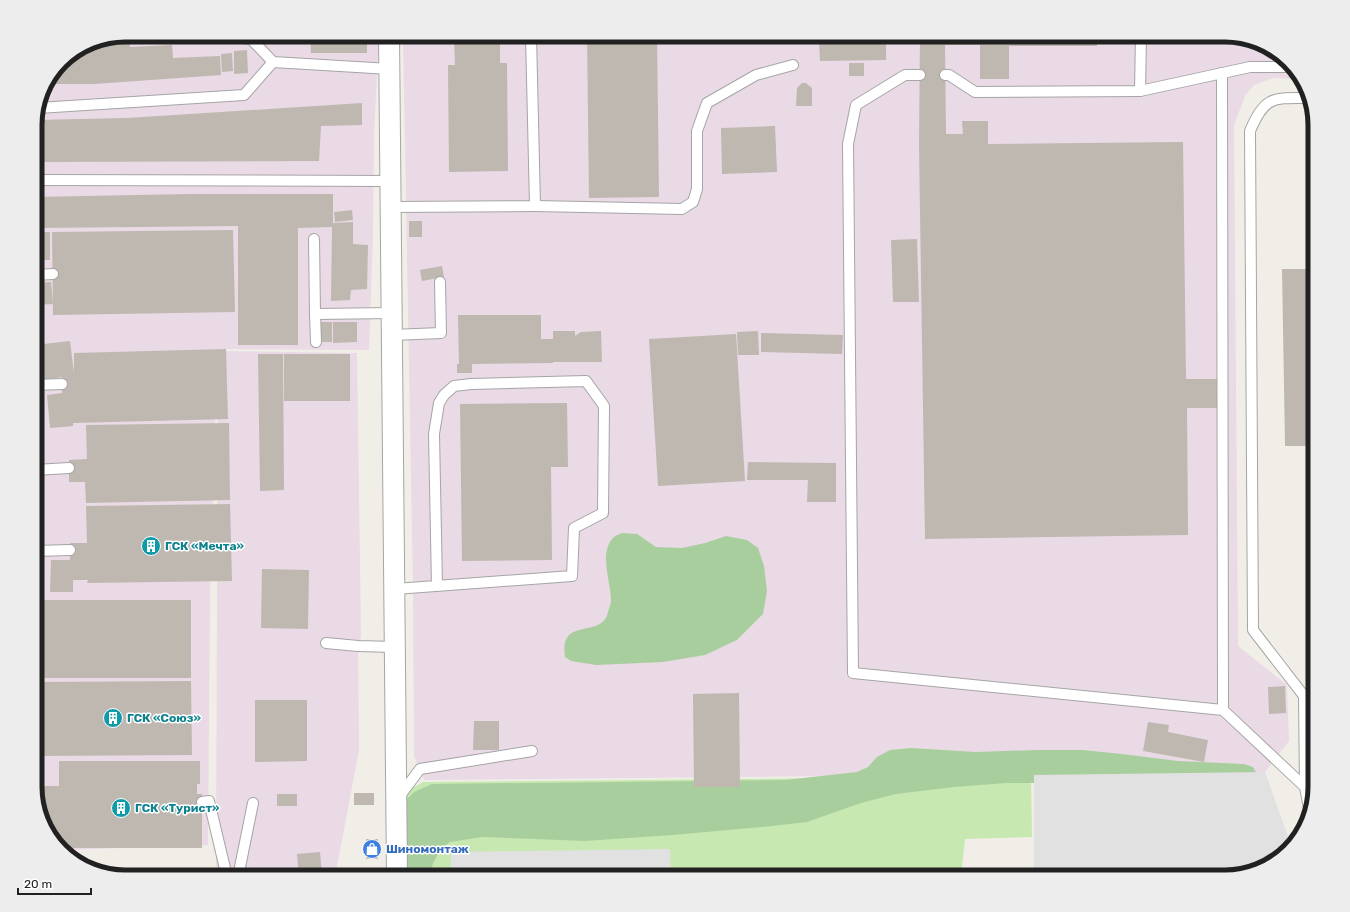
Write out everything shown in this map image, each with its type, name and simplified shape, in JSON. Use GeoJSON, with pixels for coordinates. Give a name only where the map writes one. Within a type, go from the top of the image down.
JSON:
{"type":"FeatureCollection","features":[{"type":"Feature","properties":{"kind":"street"},"geometry":{"type":"LineString","coordinates":[[390,42],[398,870]]}},
{"type":"Feature","properties":{"kind":"lane"},"geometry":{"type":"LineString","coordinates":[[254,42],[273,62],[390,69]]}},
{"type":"Feature","properties":{"kind":"lane"},"geometry":{"type":"LineString","coordinates":[[531,42],[535,206]]}},
{"type":"Feature","properties":{"kind":"lane"},"geometry":{"type":"LineString","coordinates":[[1140,91],[1141,42]]}},
{"type":"Feature","properties":{"kind":"lane"},"geometry":{"type":"LineString","coordinates":[[44,108],[244,95],[273,62]]}},
{"type":"Feature","properties":{"kind":"lane"},"geometry":{"type":"LineString","coordinates":[[945,75],[950,75],[975,92],[1140,91],[1250,67],[1281,64]]}},
{"type":"Feature","properties":{"kind":"lane"},"geometry":{"type":"LineString","coordinates":[[391,207],[535,206],[682,209],[693,202],[697,189],[697,131],[707,103],[756,75],[793,65]]}},
{"type":"Feature","properties":{"kind":"lane"},"geometry":{"type":"LineString","coordinates":[[1222,73],[1223,710]]}},
{"type":"Feature","properties":{"kind":"lane"},"geometry":{"type":"LineString","coordinates":[[920,75],[905,75],[856,105],[848,144],[853,672],[1223,710],[1305,787]]}},
{"type":"Feature","properties":{"kind":"lane"},"geometry":{"type":"LineString","coordinates":[[1304,98],[1277,98],[1265,104],[1256,116],[1250,131],[1253,630],[1304,696],[1305,787],[1307,798]]}},
{"type":"Feature","properties":{"kind":"lane"},"geometry":{"type":"LineString","coordinates":[[42,180],[391,181]]}},
{"type":"Feature","properties":{"kind":"lane"},"geometry":{"type":"LineString","coordinates":[[314,239],[316,342]]}},
{"type":"Feature","properties":{"kind":"lane"},"geometry":{"type":"LineString","coordinates":[[42,274],[53,274]]}},
{"type":"Feature","properties":{"kind":"lane"},"geometry":{"type":"LineString","coordinates":[[392,335],[441,333],[440,282]]}},
{"type":"Feature","properties":{"kind":"lane"},"geometry":{"type":"LineString","coordinates":[[315,314],[392,313]]}},
{"type":"Feature","properties":{"kind":"lane"},"geometry":{"type":"LineString","coordinates":[[395,589],[437,586],[572,576],[574,528],[603,513],[604,406],[586,381],[471,384],[454,386],[444,395],[439,403],[434,434],[437,586]]}},
{"type":"Feature","properties":{"kind":"lane"},"geometry":{"type":"LineString","coordinates":[[42,385],[62,384]]}},
{"type":"Feature","properties":{"kind":"lane"},"geometry":{"type":"LineString","coordinates":[[42,470],[69,468]]}},
{"type":"Feature","properties":{"kind":"lane"},"geometry":{"type":"LineString","coordinates":[[42,551],[70,550]]}},
{"type":"Feature","properties":{"kind":"lane"},"geometry":{"type":"LineString","coordinates":[[326,643],[395,648]]}},
{"type":"Feature","properties":{"kind":"lane"},"geometry":{"type":"LineString","coordinates":[[397,800],[420,769],[532,751]]}},
{"type":"Feature","properties":{"kind":"lane"},"geometry":{"type":"LineString","coordinates":[[202,802],[209,802],[225,870]]}},
{"type":"Feature","properties":{"kind":"lane"},"geometry":{"type":"LineString","coordinates":[[239,870],[253,803]]}},
{"type":"Feature","properties":{"kind":"shaded area"},"geometry":{"type":"Polygon","coordinates":[[[379,42],[374,134],[373,232],[369,350],[215,349],[215,427],[210,595],[208,845],[71,850],[59,838],[53,829],[45,809],[42,793],[42,119],[46,98],[59,74],[66,66],[93,48],[114,43],[379,42]]]}},
{"type":"Feature","properties":{"kind":"shaded area"},"geometry":{"type":"Polygon","coordinates":[[[403,42],[1225,42],[1257,48],[1280,63],[1294,79],[1273,78],[1254,85],[1245,96],[1234,125],[1238,646],[1287,685],[1289,741],[1265,772],[424,780],[414,756],[413,587],[403,42]]]}},
{"type":"Feature","properties":{"kind":"shaded area"},"geometry":{"type":"Polygon","coordinates":[[[218,351],[357,353],[361,638],[358,643],[359,750],[336,870],[217,870],[216,864],[218,351]]]}},
{"type":"Feature","properties":{"kind":"shaded area"},"geometry":{"type":"Polygon","coordinates":[[[1265,772],[1289,839],[1271,856],[1252,866],[1236,869],[1034,870],[1034,775],[1265,772]]]}},
{"type":"Feature","properties":{"kind":"shaded area"},"geometry":{"type":"Polygon","coordinates":[[[670,849],[671,870],[451,870],[451,852],[670,849]]]}},
{"type":"Feature","properties":{"kind":"green space"},"geometry":{"type":"Polygon","coordinates":[[[622,533],[637,534],[656,547],[682,548],[705,543],[726,536],[747,540],[758,548],[764,566],[767,591],[763,614],[737,640],[705,655],[663,662],[596,665],[571,661],[565,657],[565,644],[568,636],[582,629],[598,625],[604,620],[608,612],[611,600],[606,567],[607,551],[609,543],[614,537],[622,533]]]}},
{"type":"Feature","properties":{"kind":"green space"},"geometry":{"type":"Polygon","coordinates":[[[911,748],[976,752],[1082,750],[1178,761],[1244,764],[1253,767],[1264,787],[1006,783],[954,787],[896,794],[861,803],[807,822],[772,826],[585,841],[482,837],[450,842],[441,849],[431,870],[402,870],[405,801],[414,792],[432,784],[785,780],[857,772],[868,767],[877,757],[890,750],[911,748]]]}},
{"type":"Feature","properties":{"kind":"green space"},"geometry":{"type":"Polygon","coordinates":[[[1031,776],[1032,837],[965,839],[962,870],[401,870],[402,801],[409,790],[423,782],[1031,776]]]}},
{"type":"Feature","properties":{"kind":"building"},"geometry":{"type":"Polygon","coordinates":[[[130,42],[130,47],[172,45],[173,58],[220,56],[221,75],[94,84],[53,84],[66,66],[79,56],[93,48],[114,43],[130,42]]]}},
{"type":"Feature","properties":{"kind":"building"},"geometry":{"type":"Polygon","coordinates":[[[310,42],[367,42],[367,53],[311,53],[310,42]]]}},
{"type":"Feature","properties":{"kind":"building"},"geometry":{"type":"Polygon","coordinates":[[[454,42],[500,42],[500,63],[507,63],[508,171],[449,172],[448,65],[455,65],[454,42]]]}},
{"type":"Feature","properties":{"kind":"building"},"geometry":{"type":"Polygon","coordinates":[[[587,42],[657,42],[659,197],[589,198],[587,42]]]}},
{"type":"Feature","properties":{"kind":"building"},"geometry":{"type":"Polygon","coordinates":[[[819,42],[886,42],[886,60],[820,61],[819,42]]]}},
{"type":"Feature","properties":{"kind":"building"},"geometry":{"type":"Polygon","coordinates":[[[920,42],[1097,42],[1097,46],[1009,46],[1009,79],[980,79],[980,45],[945,45],[946,134],[963,134],[962,121],[988,121],[988,144],[1183,142],[1186,379],[1219,379],[1219,408],[1187,408],[1188,535],[925,539],[919,145],[920,42]]]}},
{"type":"Feature","properties":{"kind":"building"},"geometry":{"type":"Polygon","coordinates":[[[247,50],[248,73],[234,74],[234,51],[247,50]]]}},
{"type":"Feature","properties":{"kind":"building"},"geometry":{"type":"Polygon","coordinates":[[[232,53],[233,71],[222,72],[221,54],[232,53]]]}},
{"type":"Feature","properties":{"kind":"building"},"geometry":{"type":"Polygon","coordinates":[[[849,63],[864,63],[864,76],[849,76],[849,63]]]}},
{"type":"Feature","properties":{"kind":"building"},"geometry":{"type":"Polygon","coordinates":[[[802,83],[806,83],[812,88],[812,106],[796,106],[797,88],[802,83]]]}},
{"type":"Feature","properties":{"kind":"building"},"geometry":{"type":"Polygon","coordinates":[[[362,103],[362,125],[321,126],[319,161],[42,162],[42,120],[127,118],[362,103]]]}},
{"type":"Feature","properties":{"kind":"building"},"geometry":{"type":"Polygon","coordinates":[[[775,126],[777,172],[722,174],[721,128],[775,126]]]}},
{"type":"Feature","properties":{"kind":"building"},"geometry":{"type":"Polygon","coordinates":[[[188,194],[333,194],[333,223],[353,222],[353,244],[368,245],[367,289],[351,290],[350,300],[331,301],[332,227],[298,228],[298,345],[238,345],[238,226],[42,228],[42,197],[188,194]]]}},
{"type":"Feature","properties":{"kind":"building"},"geometry":{"type":"Polygon","coordinates":[[[352,210],[353,220],[335,222],[334,212],[352,210]]]}},
{"type":"Feature","properties":{"kind":"building"},"geometry":{"type":"Polygon","coordinates":[[[409,221],[422,221],[422,237],[409,237],[409,221]]]}},
{"type":"Feature","properties":{"kind":"building"},"geometry":{"type":"Polygon","coordinates":[[[233,230],[235,312],[53,315],[52,232],[233,230]]]}},
{"type":"Feature","properties":{"kind":"building"},"geometry":{"type":"Polygon","coordinates":[[[42,232],[50,232],[50,260],[42,260],[42,232]]]}},
{"type":"Feature","properties":{"kind":"building"},"geometry":{"type":"Polygon","coordinates":[[[917,239],[919,302],[893,302],[891,240],[917,239]]]}},
{"type":"Feature","properties":{"kind":"building"},"geometry":{"type":"Polygon","coordinates":[[[442,266],[444,277],[422,281],[420,270],[442,266]]]}},
{"type":"Feature","properties":{"kind":"building"},"geometry":{"type":"Polygon","coordinates":[[[1282,269],[1308,269],[1308,446],[1285,446],[1282,269]]]}},
{"type":"Feature","properties":{"kind":"building"},"geometry":{"type":"Polygon","coordinates":[[[51,282],[53,304],[42,305],[42,283],[51,282]]]}},
{"type":"Feature","properties":{"kind":"building"},"geometry":{"type":"Polygon","coordinates":[[[458,315],[541,315],[541,339],[553,339],[553,363],[472,364],[472,373],[457,373],[457,364],[459,364],[458,315]]]}},
{"type":"Feature","properties":{"kind":"building"},"geometry":{"type":"Polygon","coordinates":[[[320,322],[332,322],[332,342],[320,342],[320,322]]]}},
{"type":"Feature","properties":{"kind":"building"},"geometry":{"type":"Polygon","coordinates":[[[333,322],[357,322],[357,342],[333,343],[333,322]]]}},
{"type":"Feature","properties":{"kind":"building"},"geometry":{"type":"Polygon","coordinates":[[[553,331],[575,331],[575,336],[581,332],[601,331],[602,362],[553,362],[553,331]]]}},
{"type":"Feature","properties":{"kind":"building"},"geometry":{"type":"Polygon","coordinates":[[[758,331],[759,355],[738,355],[737,332],[758,331]]]}},
{"type":"Feature","properties":{"kind":"building"},"geometry":{"type":"Polygon","coordinates":[[[761,333],[843,335],[842,354],[761,352],[761,333]]]}},
{"type":"Feature","properties":{"kind":"building"},"geometry":{"type":"Polygon","coordinates":[[[736,334],[745,481],[658,486],[649,339],[736,334]]]}},
{"type":"Feature","properties":{"kind":"building"},"geometry":{"type":"Polygon","coordinates":[[[70,341],[74,373],[74,353],[226,349],[228,419],[73,423],[73,426],[50,428],[47,395],[62,393],[62,377],[43,380],[42,344],[70,341]]]}},
{"type":"Feature","properties":{"kind":"building"},"geometry":{"type":"Polygon","coordinates":[[[258,354],[283,354],[284,490],[260,491],[258,354]]]}},
{"type":"Feature","properties":{"kind":"building"},"geometry":{"type":"Polygon","coordinates":[[[284,354],[350,354],[350,401],[284,401],[284,354]]]}},
{"type":"Feature","properties":{"kind":"building"},"geometry":{"type":"Polygon","coordinates":[[[567,403],[568,467],[551,467],[552,560],[462,561],[460,404],[567,403]]]}},
{"type":"Feature","properties":{"kind":"building"},"geometry":{"type":"Polygon","coordinates":[[[229,423],[230,500],[86,503],[85,482],[69,482],[69,460],[87,459],[86,425],[229,423]]]}},
{"type":"Feature","properties":{"kind":"building"},"geometry":{"type":"Polygon","coordinates":[[[748,462],[836,463],[836,502],[807,502],[808,480],[747,480],[748,462]]]}},
{"type":"Feature","properties":{"kind":"building","name":"ГСК «Мечта»"},"geometry":{"type":"Polygon","coordinates":[[[230,504],[232,581],[87,583],[88,580],[73,580],[73,592],[50,592],[51,560],[70,560],[70,543],[87,543],[86,506],[230,504]]]}},
{"type":"Feature","properties":{"kind":"building"},"geometry":{"type":"Polygon","coordinates":[[[262,569],[309,570],[308,629],[261,628],[262,569]]]}},
{"type":"Feature","properties":{"kind":"building"},"geometry":{"type":"Polygon","coordinates":[[[42,600],[191,600],[191,678],[42,678],[42,600]]]}},
{"type":"Feature","properties":{"kind":"building","name":"ГСК «Союз»"},"geometry":{"type":"Polygon","coordinates":[[[191,681],[192,755],[42,756],[42,682],[191,681]]]}},
{"type":"Feature","properties":{"kind":"building"},"geometry":{"type":"Polygon","coordinates":[[[1285,686],[1286,713],[1269,714],[1268,687],[1285,686]]]}},
{"type":"Feature","properties":{"kind":"building"},"geometry":{"type":"Polygon","coordinates":[[[739,693],[740,787],[694,787],[693,694],[739,693]]]}},
{"type":"Feature","properties":{"kind":"building"},"geometry":{"type":"Polygon","coordinates":[[[255,700],[307,700],[307,761],[255,762],[255,700]]]}},
{"type":"Feature","properties":{"kind":"building"},"geometry":{"type":"Polygon","coordinates":[[[474,721],[499,721],[499,750],[473,750],[474,721]]]}},
{"type":"Feature","properties":{"kind":"building"},"geometry":{"type":"Polygon","coordinates":[[[1148,722],[1169,725],[1168,732],[1208,740],[1204,762],[1143,751],[1148,722]]]}},
{"type":"Feature","properties":{"kind":"building","name":"ГСК «Турист»"},"geometry":{"type":"Polygon","coordinates":[[[59,761],[200,761],[200,784],[197,784],[197,794],[202,794],[202,848],[69,848],[59,838],[48,819],[42,793],[42,786],[59,786],[59,761]]]}},
{"type":"Feature","properties":{"kind":"building"},"geometry":{"type":"Polygon","coordinates":[[[354,793],[374,793],[374,805],[354,805],[354,793]]]}},
{"type":"Feature","properties":{"kind":"building"},"geometry":{"type":"Polygon","coordinates":[[[277,794],[297,794],[297,806],[277,806],[277,794]]]}},
{"type":"Feature","properties":{"kind":"building","name":"Шиномонтаж"},"geometry":{"type":"Polygon","coordinates":[[[366,839],[378,839],[378,859],[366,859],[366,839]]]}},
{"type":"Feature","properties":{"kind":"building"},"geometry":{"type":"Polygon","coordinates":[[[320,852],[321,870],[298,870],[297,854],[320,852]]]}},
{"type":"Feature","properties":{"kind":"place","name":"ГСК «Мечта»"},"geometry":{"type":"Point","coordinates":[151,546]}},
{"type":"Feature","properties":{"kind":"place","name":"ГСК «Союз»"},"geometry":{"type":"Point","coordinates":[113,718]}},
{"type":"Feature","properties":{"kind":"place","name":"ГСК «Турист»"},"geometry":{"type":"Point","coordinates":[121,808]}},
{"type":"Feature","properties":{"kind":"place","name":"Шиномонтаж"},"geometry":{"type":"Point","coordinates":[372,849]}}]}
